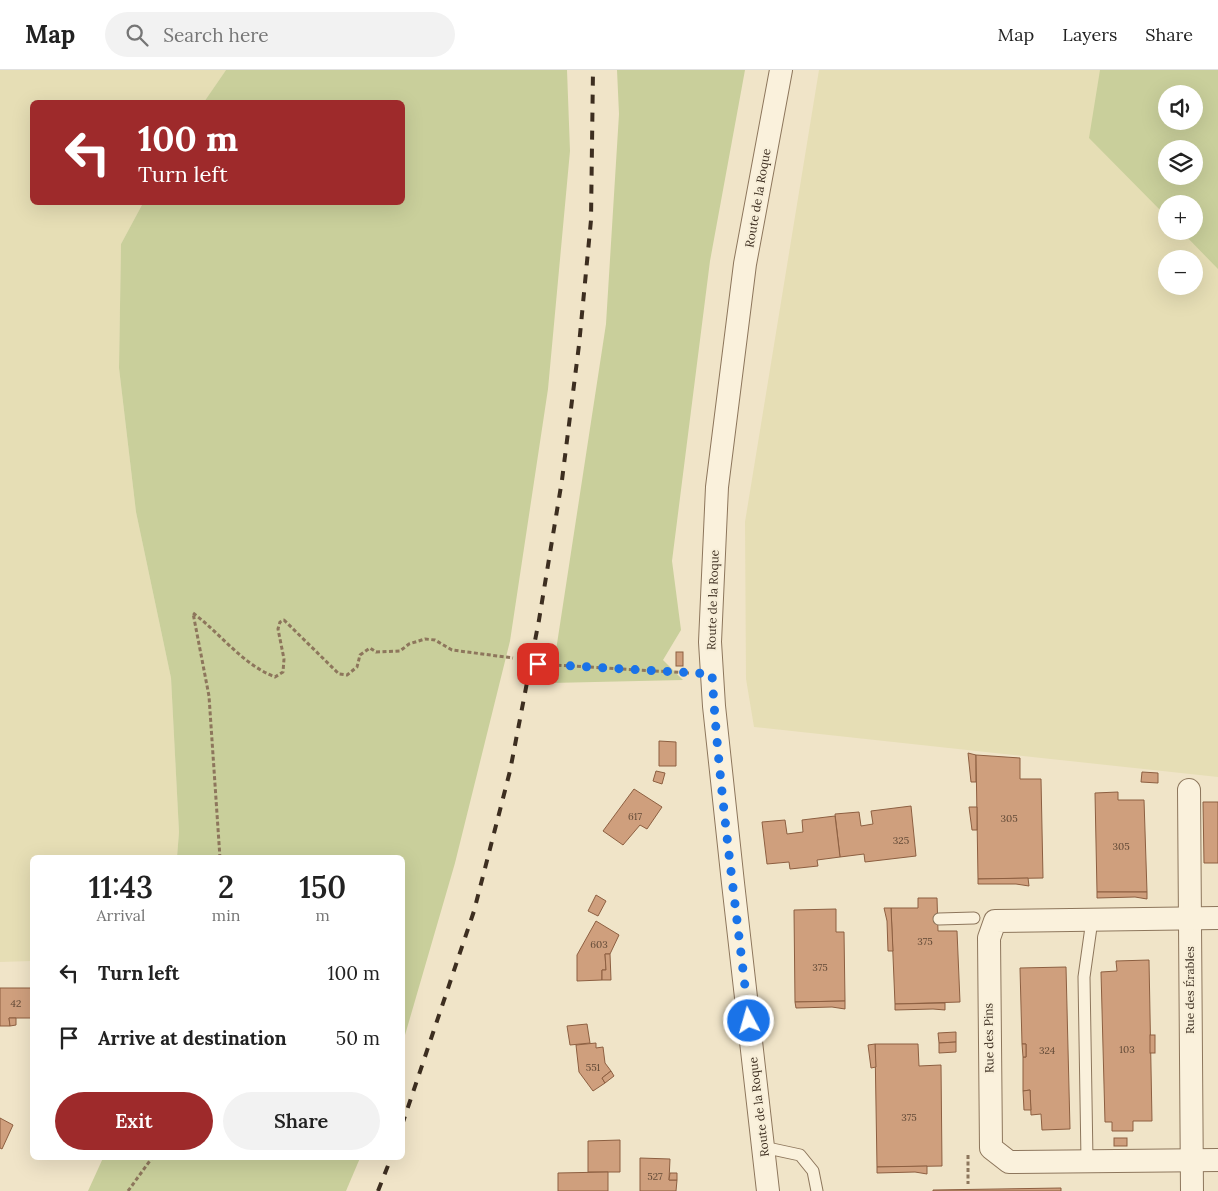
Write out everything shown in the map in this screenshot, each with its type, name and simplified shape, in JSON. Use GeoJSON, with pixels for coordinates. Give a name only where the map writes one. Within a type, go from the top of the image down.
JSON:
{"type":"FeatureCollection","features":[{"type":"Feature","properties":{"kind":"street","name":"Route de la Roque"},"geometry":{"type":"LineString","coordinates":[[768,1191],[714,706],[710,642],[717,487],[745,264],[781,70]]}},
{"type":"Feature","properties":{"kind":"street","name":"Rue des Érables"},"geometry":{"type":"LineString","coordinates":[[1189,790],[1192,1191]]}},
{"type":"Feature","properties":{"kind":"street","name":"Rue des Pins"},"geometry":{"type":"LineString","coordinates":[[1218,918],[995,922],[989,938],[992,1148],[1009,1162],[1218,1160]]}},
{"type":"Feature","properties":{"kind":"lane"},"geometry":{"type":"LineString","coordinates":[[939,919],[974,918]]}},
{"type":"Feature","properties":{"kind":"lane"},"geometry":{"type":"LineString","coordinates":[[1087,1160],[1084,977],[1092,920]]}},
{"type":"Feature","properties":{"kind":"lane"},"geometry":{"type":"LineString","coordinates":[[763,1147],[800,1155],[813,1171],[817,1191]]}},
{"type":"Feature","properties":{"kind":"path"},"geometry":{"type":"LineString","coordinates":[[220,855],[209,696],[193,613],[208,624],[242,657],[262,672],[275,677],[283,672],[284,659],[278,629],[280,622],[284,620],[339,674],[347,675],[357,667],[360,655],[370,648],[376,652],[400,651],[409,644],[425,639],[435,640],[452,650],[513,658]]}},
{"type":"Feature","properties":{"kind":"path"},"geometry":{"type":"LineString","coordinates":[[538,664],[712,674]]}},
{"type":"Feature","properties":{"kind":"path"},"geometry":{"type":"LineString","coordinates":[[128,1191],[151,1160]]}},
{"type":"Feature","properties":{"kind":"shaded area"},"geometry":{"type":"Polygon","coordinates":[[[0,70],[226,70],[205,100],[30,100],[30,205],[142,205],[121,244],[119,368],[136,512],[171,678],[179,832],[177,855],[30,855],[30,961],[0,962],[0,70]]]}},
{"type":"Feature","properties":{"kind":"shaded area"},"geometry":{"type":"Polygon","coordinates":[[[819,70],[1218,70],[1218,777],[754,727],[746,679],[745,522],[819,70]]]}},
{"type":"Feature","properties":{"kind":"green space"},"geometry":{"type":"Polygon","coordinates":[[[226,70],[567,70],[570,151],[548,389],[510,641],[455,863],[405,1035],[405,855],[177,855],[179,832],[171,678],[136,512],[119,368],[121,244],[142,205],[405,205],[405,100],[205,100],[226,70]]]}},
{"type":"Feature","properties":{"kind":"green space"},"geometry":{"type":"Polygon","coordinates":[[[617,70],[745,70],[710,261],[672,561],[681,630],[663,660],[683,680],[551,683],[606,324],[619,114],[617,70]]]}},
{"type":"Feature","properties":{"kind":"green space"},"geometry":{"type":"Polygon","coordinates":[[[1100,70],[1218,70],[1218,269],[1203,254],[1203,250],[1200,250],[1190,240],[1203,240],[1203,195],[1158,195],[1158,208],[1089,138],[1100,70]]]}},
{"type":"Feature","properties":{"kind":"green space"},"geometry":{"type":"Polygon","coordinates":[[[102,1160],[359,1160],[346,1191],[88,1191],[102,1160]]]}},
{"type":"Feature","properties":{"kind":"building"},"geometry":{"type":"Polygon","coordinates":[[[676,652],[683,652],[683,666],[676,666],[676,652]]]}},
{"type":"Feature","properties":{"kind":"building"},"geometry":{"type":"Polygon","coordinates":[[[659,741],[676,742],[676,766],[659,766],[659,741]]]}},
{"type":"Feature","properties":{"kind":"building"},"geometry":{"type":"Polygon","coordinates":[[[968,753],[976,755],[976,782],[971,782],[968,753]]]}},
{"type":"Feature","properties":{"kind":"building"},"geometry":{"type":"Polygon","coordinates":[[[976,755],[1020,758],[1020,779],[1041,779],[1043,878],[978,879],[976,755]]]}},
{"type":"Feature","properties":{"kind":"building"},"geometry":{"type":"Polygon","coordinates":[[[656,771],[665,773],[662,784],[653,781],[656,771]]]}},
{"type":"Feature","properties":{"kind":"building"},"geometry":{"type":"Polygon","coordinates":[[[1142,772],[1158,773],[1158,783],[1141,782],[1142,772]]]}},
{"type":"Feature","properties":{"kind":"building"},"geometry":{"type":"Polygon","coordinates":[[[634,789],[662,807],[647,829],[640,825],[623,845],[603,831],[634,789]]]}},
{"type":"Feature","properties":{"kind":"building"},"geometry":{"type":"Polygon","coordinates":[[[1118,792],[1118,800],[1144,800],[1147,892],[1097,892],[1095,793],[1118,792]]]}},
{"type":"Feature","properties":{"kind":"building"},"geometry":{"type":"Polygon","coordinates":[[[1203,802],[1218,802],[1218,863],[1204,863],[1203,802]]]}},
{"type":"Feature","properties":{"kind":"building"},"geometry":{"type":"Polygon","coordinates":[[[911,806],[916,856],[865,862],[864,854],[840,857],[835,814],[859,812],[861,826],[873,824],[871,811],[911,806]]]}},
{"type":"Feature","properties":{"kind":"building"},"geometry":{"type":"Polygon","coordinates":[[[969,807],[977,807],[977,830],[972,830],[969,807]]]}},
{"type":"Feature","properties":{"kind":"building"},"geometry":{"type":"Polygon","coordinates":[[[835,816],[840,857],[817,860],[818,866],[790,869],[789,862],[767,864],[762,822],[785,820],[787,834],[803,832],[802,820],[835,816]]]}},
{"type":"Feature","properties":{"kind":"building"},"geometry":{"type":"Polygon","coordinates":[[[1028,878],[1029,886],[978,884],[978,879],[1028,878]]]}},
{"type":"Feature","properties":{"kind":"building"},"geometry":{"type":"Polygon","coordinates":[[[1097,892],[1147,892],[1147,899],[1135,897],[1097,898],[1097,892]]]}},
{"type":"Feature","properties":{"kind":"building"},"geometry":{"type":"Polygon","coordinates":[[[596,895],[606,901],[598,916],[588,911],[596,895]]]}},
{"type":"Feature","properties":{"kind":"building"},"geometry":{"type":"Polygon","coordinates":[[[918,898],[937,898],[938,931],[957,931],[960,1002],[895,1004],[891,908],[918,908],[918,898]]]}},
{"type":"Feature","properties":{"kind":"building"},"geometry":{"type":"Polygon","coordinates":[[[884,908],[891,908],[893,951],[888,951],[887,921],[884,908]]]}},
{"type":"Feature","properties":{"kind":"building"},"geometry":{"type":"Polygon","coordinates":[[[836,909],[836,932],[844,932],[845,1001],[795,1002],[794,910],[836,909]]]}},
{"type":"Feature","properties":{"kind":"building"},"geometry":{"type":"Polygon","coordinates":[[[596,921],[619,935],[610,954],[605,954],[606,970],[602,970],[602,980],[577,981],[577,955],[596,921]]]}},
{"type":"Feature","properties":{"kind":"building"},"geometry":{"type":"Polygon","coordinates":[[[605,954],[610,954],[611,980],[602,980],[602,970],[606,970],[605,954]]]}},
{"type":"Feature","properties":{"kind":"building"},"geometry":{"type":"Polygon","coordinates":[[[1149,960],[1152,1121],[1133,1121],[1133,1131],[1112,1131],[1112,1122],[1105,1122],[1101,972],[1117,971],[1116,961],[1149,960]]]}},
{"type":"Feature","properties":{"kind":"building"},"geometry":{"type":"Polygon","coordinates":[[[1066,967],[1070,1129],[1042,1130],[1041,1114],[1031,1115],[1030,1090],[1023,1091],[1023,1057],[1026,1057],[1026,1044],[1022,1044],[1020,968],[1066,967]]]}},
{"type":"Feature","properties":{"kind":"building"},"geometry":{"type":"Polygon","coordinates":[[[0,988],[30,988],[30,1018],[9,1018],[10,1026],[0,1026],[0,988]]]}},
{"type":"Feature","properties":{"kind":"building"},"geometry":{"type":"Polygon","coordinates":[[[845,1001],[845,1009],[832,1007],[796,1008],[795,1002],[845,1001]]]}},
{"type":"Feature","properties":{"kind":"building"},"geometry":{"type":"Polygon","coordinates":[[[945,1003],[945,1010],[895,1010],[895,1004],[945,1003]]]}},
{"type":"Feature","properties":{"kind":"building"},"geometry":{"type":"Polygon","coordinates":[[[9,1018],[16,1018],[16,1025],[10,1026],[9,1018]]]}},
{"type":"Feature","properties":{"kind":"building"},"geometry":{"type":"Polygon","coordinates":[[[587,1024],[590,1043],[570,1045],[567,1026],[587,1024]]]}},
{"type":"Feature","properties":{"kind":"building"},"geometry":{"type":"Polygon","coordinates":[[[956,1032],[956,1042],[939,1043],[938,1033],[956,1032]]]}},
{"type":"Feature","properties":{"kind":"building"},"geometry":{"type":"Polygon","coordinates":[[[1150,1035],[1155,1035],[1155,1053],[1150,1053],[1150,1035]]]}},
{"type":"Feature","properties":{"kind":"building"},"geometry":{"type":"Polygon","coordinates":[[[956,1042],[956,1052],[939,1053],[939,1043],[956,1042]]]}},
{"type":"Feature","properties":{"kind":"building"},"geometry":{"type":"Polygon","coordinates":[[[596,1043],[596,1048],[603,1047],[605,1063],[611,1071],[602,1078],[605,1083],[593,1091],[579,1072],[576,1045],[596,1043]]]}},
{"type":"Feature","properties":{"kind":"building"},"geometry":{"type":"Polygon","coordinates":[[[875,1044],[918,1044],[919,1066],[941,1065],[942,1166],[877,1167],[875,1044]]]}},
{"type":"Feature","properties":{"kind":"building"},"geometry":{"type":"Polygon","coordinates":[[[875,1044],[876,1067],[871,1068],[868,1045],[875,1044]]]}},
{"type":"Feature","properties":{"kind":"building"},"geometry":{"type":"Polygon","coordinates":[[[1022,1044],[1026,1044],[1026,1057],[1023,1057],[1022,1044]]]}},
{"type":"Feature","properties":{"kind":"building"},"geometry":{"type":"Polygon","coordinates":[[[611,1071],[614,1076],[605,1083],[602,1078],[611,1071]]]}},
{"type":"Feature","properties":{"kind":"building"},"geometry":{"type":"Polygon","coordinates":[[[1030,1090],[1031,1110],[1024,1110],[1023,1091],[1030,1090]]]}},
{"type":"Feature","properties":{"kind":"building"},"geometry":{"type":"Polygon","coordinates":[[[0,1118],[13,1125],[2,1149],[0,1148],[0,1118]]]}},
{"type":"Feature","properties":{"kind":"building"},"geometry":{"type":"Polygon","coordinates":[[[1114,1138],[1127,1138],[1127,1146],[1114,1146],[1114,1138]]]}},
{"type":"Feature","properties":{"kind":"building"},"geometry":{"type":"Polygon","coordinates":[[[620,1140],[620,1172],[588,1172],[588,1141],[620,1140]]]}},
{"type":"Feature","properties":{"kind":"building"},"geometry":{"type":"Polygon","coordinates":[[[640,1158],[670,1159],[669,1180],[677,1180],[676,1191],[640,1191],[640,1158]]]}},
{"type":"Feature","properties":{"kind":"building"},"geometry":{"type":"Polygon","coordinates":[[[927,1166],[927,1174],[915,1172],[877,1173],[877,1167],[927,1166]]]}},
{"type":"Feature","properties":{"kind":"building"},"geometry":{"type":"Polygon","coordinates":[[[608,1172],[608,1191],[558,1191],[558,1173],[608,1172]]]}},
{"type":"Feature","properties":{"kind":"building"},"geometry":{"type":"Polygon","coordinates":[[[670,1173],[677,1173],[677,1180],[669,1180],[670,1173]]]}},
{"type":"Feature","properties":{"kind":"building"},"geometry":{"type":"Polygon","coordinates":[[[1061,1188],[1061,1191],[933,1191],[933,1190],[1061,1188]]]}},
{"type":"Feature","properties":{"kind":"railway"},"geometry":{"type":"LineString","coordinates":[[405,1116],[474,911],[510,771],[539,620],[562,480],[579,345],[591,220],[593,70]]}},
{"type":"Feature","properties":{"kind":"railway"},"geometry":{"type":"LineString","coordinates":[[378,1191],[390,1160]]}},
{"type":"Feature","properties":{"kind":"route"},"geometry":{"type":"LineString","coordinates":[[538,664],[712,674],[749,1021]]}}]}
